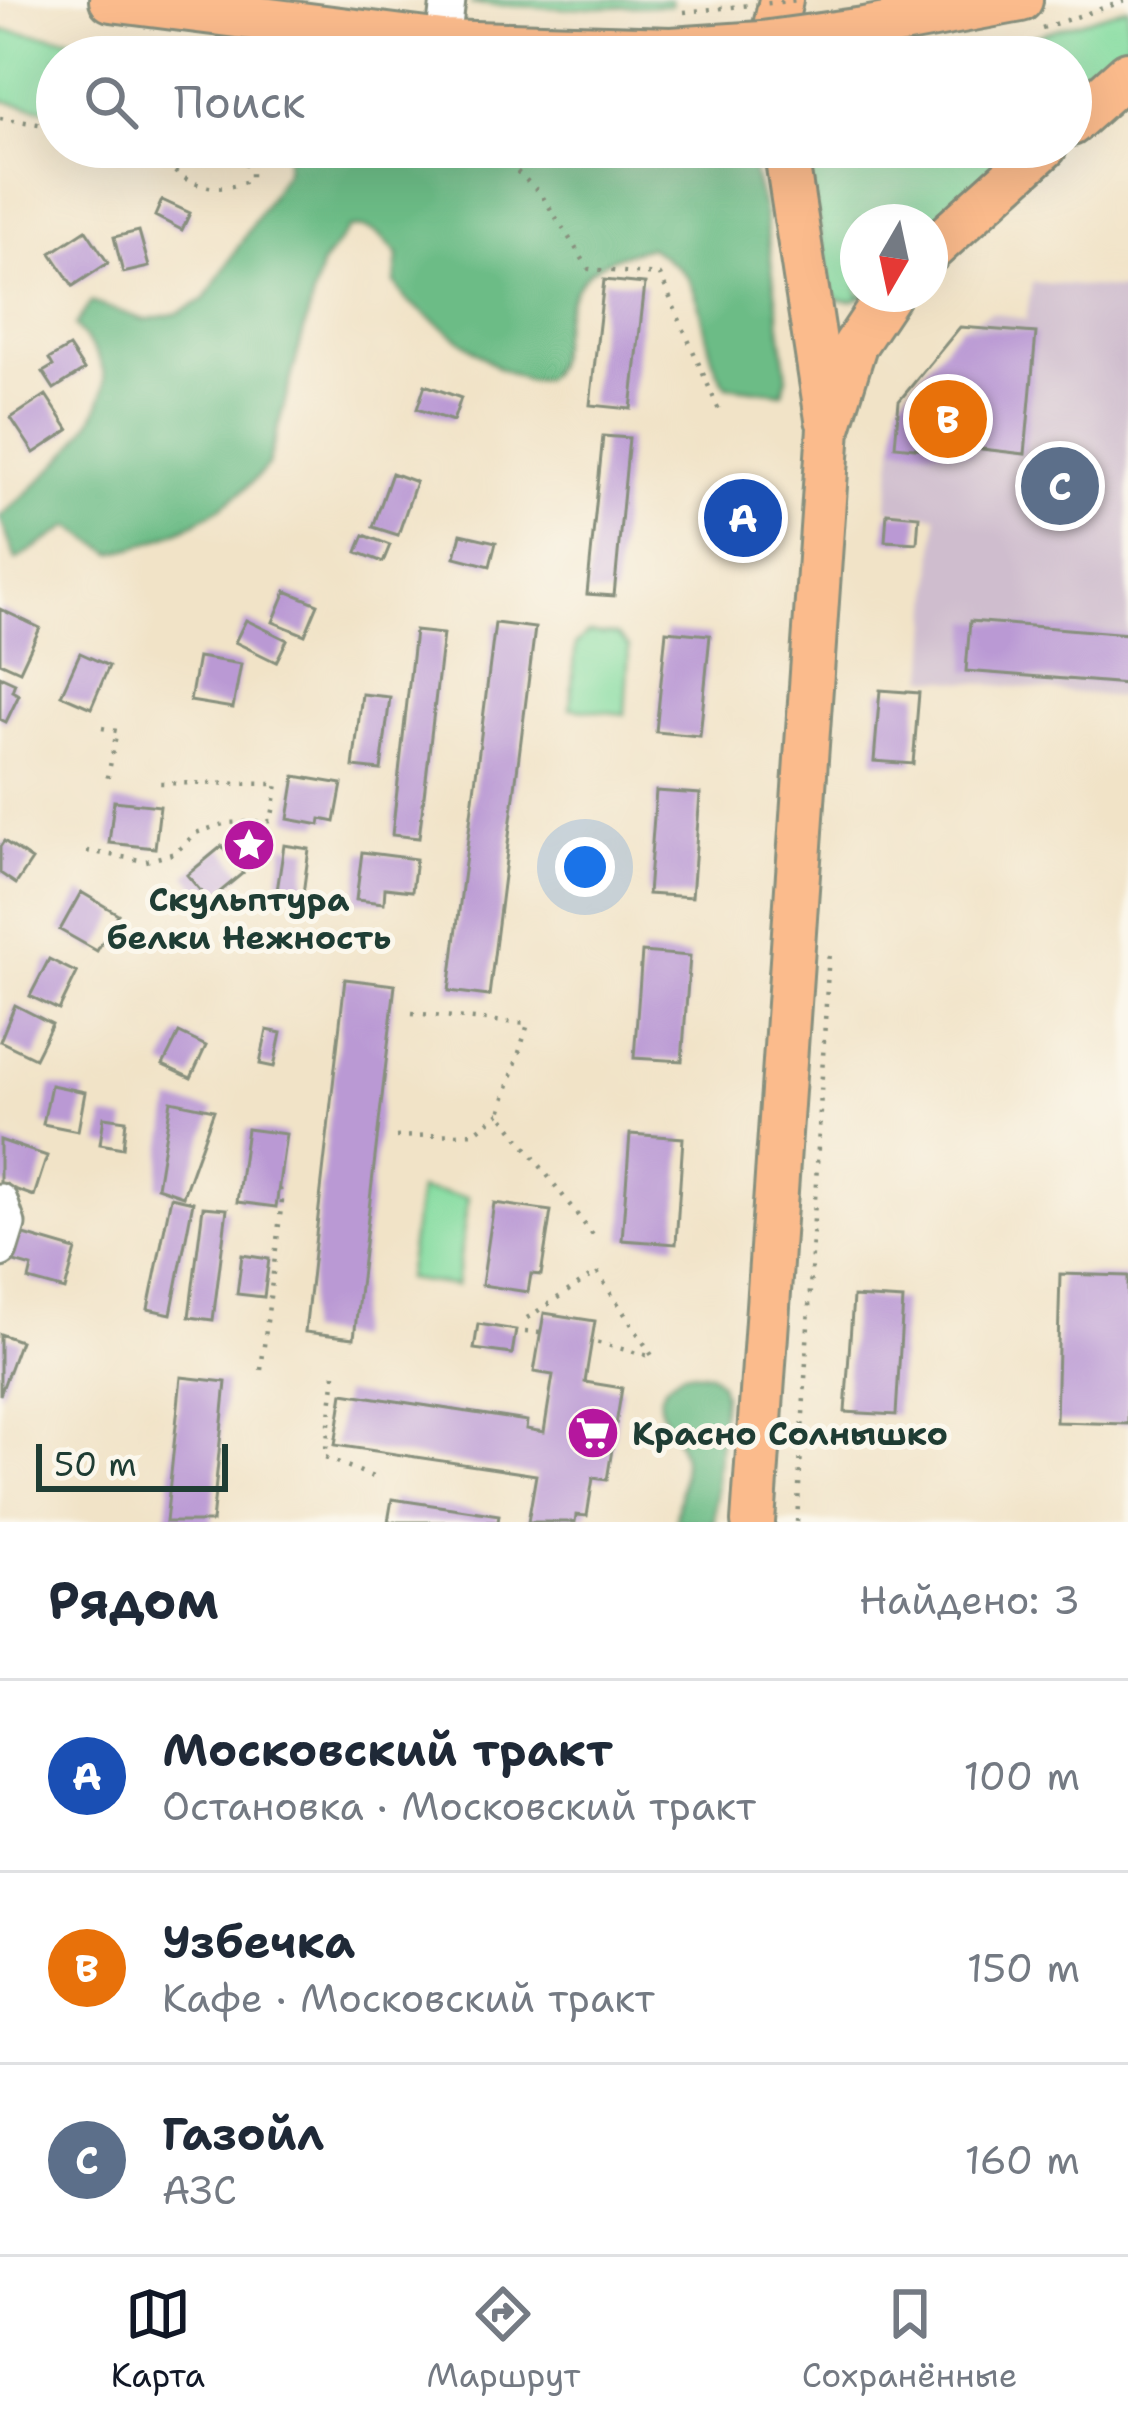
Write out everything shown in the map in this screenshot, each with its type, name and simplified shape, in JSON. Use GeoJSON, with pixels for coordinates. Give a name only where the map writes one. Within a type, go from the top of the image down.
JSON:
{"type":"FeatureCollection","features":[{"type":"Feature","properties":{"kind":"main road"},"geometry":{"type":"LineString","coordinates":[[111,0],[708,36]]}},
{"type":"Feature","properties":{"kind":"main road"},"geometry":{"type":"LineString","coordinates":[[773,36],[781,0]]}},
{"type":"Feature","properties":{"kind":"main road"},"geometry":{"type":"LineString","coordinates":[[817,36],[1022,0]]}},
{"type":"Feature","properties":{"kind":"main road"},"geometry":{"type":"LineString","coordinates":[[1092,105],[1128,73]]}},
{"type":"Feature","properties":{"kind":"main road"},"geometry":{"type":"LineString","coordinates":[[753,1522],[829,428],[788,168]]}},
{"type":"Feature","properties":{"kind":"main road"},"geometry":{"type":"LineString","coordinates":[[948,235],[1022,168]]}},
{"type":"Feature","properties":{"kind":"main road"},"geometry":{"type":"LineString","coordinates":[[829,428],[855,345],[877,312]]}},
{"type":"Feature","properties":{"kind":"street"},"geometry":{"type":"LineString","coordinates":[[0,1201],[8,1224],[0,1250]]}},
{"type":"Feature","properties":{"kind":"path"},"geometry":{"type":"LineString","coordinates":[[674,31],[800,0]]}},
{"type":"Feature","properties":{"kind":"path"},"geometry":{"type":"LineString","coordinates":[[0,118],[36,124]]}},
{"type":"Feature","properties":{"kind":"path"},"geometry":{"type":"LineString","coordinates":[[169,168],[198,186],[215,189],[234,187],[251,178],[249,168]]}},
{"type":"Feature","properties":{"kind":"path"},"geometry":{"type":"LineString","coordinates":[[513,168],[541,194],[589,269],[660,275],[722,417]]}},
{"type":"Feature","properties":{"kind":"path"},"geometry":{"type":"LineString","coordinates":[[102,728],[117,730],[107,781]]}},
{"type":"Feature","properties":{"kind":"path"},"geometry":{"type":"LineString","coordinates":[[87,851],[146,861],[175,853],[196,833],[226,823],[271,821],[278,784],[157,783]]}},
{"type":"Feature","properties":{"kind":"path"},"geometry":{"type":"LineString","coordinates":[[797,1522],[830,930]]}},
{"type":"Feature","properties":{"kind":"path"},"geometry":{"type":"LineString","coordinates":[[397,1136],[474,1133],[500,1113],[527,1024],[412,1013]]}},
{"type":"Feature","properties":{"kind":"path"},"geometry":{"type":"LineString","coordinates":[[500,1113],[598,1242]]}},
{"type":"Feature","properties":{"kind":"path"},"geometry":{"type":"LineString","coordinates":[[261,1370],[283,1199],[279,1184]]}},
{"type":"Feature","properties":{"kind":"path"},"geometry":{"type":"LineString","coordinates":[[527,1318],[597,1272],[653,1357],[591,1341]]}},
{"type":"Feature","properties":{"kind":"path"},"geometry":{"type":"LineString","coordinates":[[525,1333],[541,1333]]}},
{"type":"Feature","properties":{"kind":"path"},"geometry":{"type":"LineString","coordinates":[[335,1374],[325,1457],[380,1480]]}},
{"type":"Feature","properties":{"kind":"shaded area"},"geometry":{"type":"Polygon","coordinates":[[[1032,282],[1128,290],[1128,698],[926,678],[937,516],[887,510],[899,401],[960,327],[991,312],[1026,320],[1032,282]]]}},
{"type":"Feature","properties":{"kind":"green space"},"geometry":{"type":"Polygon","coordinates":[[[484,0],[671,0],[671,5],[470,4],[484,0]]]}},
{"type":"Feature","properties":{"kind":"green space"},"geometry":{"type":"Polygon","coordinates":[[[1128,7],[1128,54],[1092,84],[1092,36],[1034,36],[1128,7]]]}},
{"type":"Feature","properties":{"kind":"green space"},"geometry":{"type":"Polygon","coordinates":[[[0,30],[50,36],[36,36],[36,108],[0,100],[0,30]]]}},
{"type":"Feature","properties":{"kind":"green space"},"geometry":{"type":"Polygon","coordinates":[[[286,168],[752,168],[764,211],[787,377],[782,393],[727,386],[687,277],[650,247],[613,258],[588,273],[572,297],[552,368],[545,379],[528,381],[497,367],[406,300],[395,283],[398,255],[388,242],[365,228],[349,228],[321,266],[268,465],[253,481],[217,509],[155,541],[112,553],[70,526],[16,560],[0,517],[67,454],[103,394],[100,361],[75,326],[91,302],[145,320],[179,313],[205,299],[286,168]]]}},
{"type":"Feature","properties":{"kind":"green space"},"geometry":{"type":"Polygon","coordinates":[[[809,168],[998,168],[948,214],[948,204],[840,204],[839,300],[831,293],[809,168]]]}},
{"type":"Feature","properties":{"kind":"green space"},"geometry":{"type":"Polygon","coordinates":[[[588,633],[617,635],[629,647],[625,714],[570,708],[576,644],[588,633]]]}},
{"type":"Feature","properties":{"kind":"green space"},"geometry":{"type":"Polygon","coordinates":[[[419,1190],[468,1197],[456,1286],[406,1279],[419,1190]]]}},
{"type":"Feature","properties":{"kind":"green space"},"geometry":{"type":"Polygon","coordinates":[[[684,1372],[710,1373],[723,1394],[714,1522],[676,1522],[683,1462],[660,1401],[670,1382],[684,1372]]]}},
{"type":"Feature","properties":{"kind":"building"},"geometry":{"type":"Polygon","coordinates":[[[162,200],[190,213],[182,230],[155,216],[162,200]]]}},
{"type":"Feature","properties":{"kind":"building"},"geometry":{"type":"Polygon","coordinates":[[[86,230],[108,263],[73,286],[51,253],[86,230]]]}},
{"type":"Feature","properties":{"kind":"building"},"geometry":{"type":"Polygon","coordinates":[[[139,231],[149,267],[123,273],[114,237],[139,231]]]}},
{"type":"Feature","properties":{"kind":"building"},"geometry":{"type":"Polygon","coordinates":[[[604,280],[645,284],[631,409],[590,405],[604,280]]]}},
{"type":"Feature","properties":{"kind":"building"},"geometry":{"type":"Polygon","coordinates":[[[960,327],[1036,333],[1025,454],[895,446],[899,401],[960,327]]]}},
{"type":"Feature","properties":{"kind":"building"},"geometry":{"type":"Polygon","coordinates":[[[69,347],[84,370],[54,389],[43,372],[53,366],[49,359],[69,347]]]}},
{"type":"Feature","properties":{"kind":"building"},"geometry":{"type":"Polygon","coordinates":[[[425,385],[461,398],[453,421],[417,409],[425,385]]]}},
{"type":"Feature","properties":{"kind":"building"},"geometry":{"type":"Polygon","coordinates":[[[46,395],[69,430],[34,453],[11,418],[46,395]]]}},
{"type":"Feature","properties":{"kind":"building"},"geometry":{"type":"Polygon","coordinates":[[[603,436],[629,438],[614,596],[587,594],[603,436]]]}},
{"type":"Feature","properties":{"kind":"building"},"geometry":{"type":"Polygon","coordinates":[[[392,473],[416,482],[398,535],[373,527],[392,473]]]}},
{"type":"Feature","properties":{"kind":"building"},"geometry":{"type":"Polygon","coordinates":[[[887,513],[919,516],[917,543],[885,541],[887,513]]]}},
{"type":"Feature","properties":{"kind":"building"},"geometry":{"type":"Polygon","coordinates":[[[461,534],[496,542],[490,566],[455,557],[461,534]]]}},
{"type":"Feature","properties":{"kind":"building"},"geometry":{"type":"Polygon","coordinates":[[[364,535],[390,545],[383,562],[357,552],[364,535]]]}},
{"type":"Feature","properties":{"kind":"building"},"geometry":{"type":"Polygon","coordinates":[[[286,591],[318,604],[305,635],[273,622],[286,591]]]}},
{"type":"Feature","properties":{"kind":"building"},"geometry":{"type":"Polygon","coordinates":[[[0,609],[40,628],[20,671],[0,662],[0,609]]]}},
{"type":"Feature","properties":{"kind":"building"},"geometry":{"type":"Polygon","coordinates":[[[246,620],[287,640],[276,662],[235,642],[246,620]]]}},
{"type":"Feature","properties":{"kind":"building"},"geometry":{"type":"Polygon","coordinates":[[[970,621],[1128,634],[1128,684],[966,671],[970,621]]]}},
{"type":"Feature","properties":{"kind":"building"},"geometry":{"type":"Polygon","coordinates":[[[495,623],[535,628],[489,996],[449,991],[495,623]]]}},
{"type":"Feature","properties":{"kind":"building"},"geometry":{"type":"Polygon","coordinates":[[[415,631],[443,634],[419,838],[392,835],[415,631]]]}},
{"type":"Feature","properties":{"kind":"building"},"geometry":{"type":"Polygon","coordinates":[[[666,631],[710,635],[700,736],[656,732],[666,631]]]}},
{"type":"Feature","properties":{"kind":"building"},"geometry":{"type":"Polygon","coordinates":[[[80,653],[109,666],[91,708],[61,695],[80,653]]]}},
{"type":"Feature","properties":{"kind":"building"},"geometry":{"type":"Polygon","coordinates":[[[198,657],[241,664],[233,708],[190,701],[198,657]]]}},
{"type":"Feature","properties":{"kind":"building"},"geometry":{"type":"Polygon","coordinates":[[[0,676],[15,683],[12,691],[19,695],[6,722],[0,719],[0,676]]]}},
{"type":"Feature","properties":{"kind":"building"},"geometry":{"type":"Polygon","coordinates":[[[880,690],[919,693],[913,764],[874,761],[880,690]]]}},
{"type":"Feature","properties":{"kind":"building"},"geometry":{"type":"Polygon","coordinates":[[[362,694],[390,697],[381,770],[353,767],[362,694]]]}},
{"type":"Feature","properties":{"kind":"building"},"geometry":{"type":"Polygon","coordinates":[[[295,776],[342,784],[335,822],[321,819],[320,825],[288,819],[295,776]]]}},
{"type":"Feature","properties":{"kind":"building"},"geometry":{"type":"Polygon","coordinates":[[[656,791],[700,794],[692,897],[648,894],[656,791]]]}},
{"type":"Feature","properties":{"kind":"building"},"geometry":{"type":"Polygon","coordinates":[[[114,801],[160,806],[155,848],[109,843],[114,801]]]}},
{"type":"Feature","properties":{"kind":"building"},"geometry":{"type":"Polygon","coordinates":[[[4,841],[32,860],[16,884],[0,873],[4,841]]]}},
{"type":"Feature","properties":{"kind":"building"},"geometry":{"type":"Polygon","coordinates":[[[284,845],[309,849],[303,894],[277,891],[284,845]]]}},
{"type":"Feature","properties":{"kind":"building"},"geometry":{"type":"Polygon","coordinates":[[[222,846],[243,873],[209,901],[187,875],[222,846]]]}},
{"type":"Feature","properties":{"kind":"building"},"geometry":{"type":"Polygon","coordinates":[[[362,852],[416,859],[412,891],[385,888],[384,903],[356,900],[362,852]]]}},
{"type":"Feature","properties":{"kind":"building"},"geometry":{"type":"Polygon","coordinates":[[[81,892],[118,914],[97,951],[60,930],[81,892]]]}},
{"type":"Feature","properties":{"kind":"building"},"geometry":{"type":"Polygon","coordinates":[[[642,952],[690,956],[682,1061],[634,1058],[642,952]]]}},
{"type":"Feature","properties":{"kind":"building"},"geometry":{"type":"Polygon","coordinates":[[[49,959],[77,973],[59,1010],[30,996],[49,959]]]}},
{"type":"Feature","properties":{"kind":"building"},"geometry":{"type":"Polygon","coordinates":[[[345,979],[395,985],[354,1338],[305,1332],[345,979]]]}},
{"type":"Feature","properties":{"kind":"building"},"geometry":{"type":"Polygon","coordinates":[[[15,1005],[52,1024],[35,1058],[0,1041],[15,1005]]]}},
{"type":"Feature","properties":{"kind":"building"},"geometry":{"type":"Polygon","coordinates":[[[267,1030],[281,1033],[274,1067],[260,1064],[267,1030]]]}},
{"type":"Feature","properties":{"kind":"building"},"geometry":{"type":"Polygon","coordinates":[[[179,1033],[206,1046],[191,1078],[163,1065],[179,1033]]]}},
{"type":"Feature","properties":{"kind":"building"},"geometry":{"type":"Polygon","coordinates":[[[51,1085],[85,1092],[78,1131],[43,1124],[51,1085]]]}},
{"type":"Feature","properties":{"kind":"building"},"geometry":{"type":"Polygon","coordinates":[[[171,1101],[214,1110],[183,1196],[157,1187],[171,1101]]]}},
{"type":"Feature","properties":{"kind":"building"},"geometry":{"type":"Polygon","coordinates":[[[104,1117],[126,1120],[123,1148],[100,1144],[104,1117]]]}},
{"type":"Feature","properties":{"kind":"building"},"geometry":{"type":"Polygon","coordinates":[[[247,1129],[286,1134],[276,1207],[237,1202],[247,1129]]]}},
{"type":"Feature","properties":{"kind":"building"},"geometry":{"type":"Polygon","coordinates":[[[630,1134],[683,1138],[676,1244],[622,1240],[630,1134]]]}},
{"type":"Feature","properties":{"kind":"building"},"geometry":{"type":"Polygon","coordinates":[[[0,1140],[47,1156],[34,1196],[0,1184],[0,1140]]]}},
{"type":"Feature","properties":{"kind":"building"},"geometry":{"type":"Polygon","coordinates":[[[171,1197],[193,1202],[171,1314],[148,1309],[171,1197]]]}},
{"type":"Feature","properties":{"kind":"building"},"geometry":{"type":"Polygon","coordinates":[[[494,1203],[551,1211],[541,1275],[531,1274],[528,1292],[482,1285],[494,1203]]]}},
{"type":"Feature","properties":{"kind":"building"},"geometry":{"type":"Polygon","coordinates":[[[203,1207],[227,1209],[213,1320],[189,1317],[203,1207]]]}},
{"type":"Feature","properties":{"kind":"building"},"geometry":{"type":"Polygon","coordinates":[[[14,1232],[76,1250],[65,1290],[29,1280],[32,1267],[7,1260],[14,1232]]]}},
{"type":"Feature","properties":{"kind":"building"},"geometry":{"type":"Polygon","coordinates":[[[242,1255],[269,1259],[264,1297],[237,1294],[242,1255]]]}},
{"type":"Feature","properties":{"kind":"building"},"geometry":{"type":"Polygon","coordinates":[[[1060,1274],[1128,1276],[1128,1424],[1056,1422],[1060,1274]]]}},
{"type":"Feature","properties":{"kind":"building"},"geometry":{"type":"Polygon","coordinates":[[[853,1297],[903,1300],[896,1415],[845,1412],[853,1297]]]}},
{"type":"Feature","properties":{"kind":"building"},"geometry":{"type":"Polygon","coordinates":[[[544,1313],[595,1321],[585,1382],[622,1388],[607,1480],[593,1478],[587,1516],[576,1515],[575,1522],[528,1522],[536,1475],[335,1445],[343,1393],[527,1421],[526,1429],[544,1432],[553,1375],[534,1372],[544,1313]]]}},
{"type":"Feature","properties":{"kind":"building"},"geometry":{"type":"Polygon","coordinates":[[[478,1324],[516,1330],[512,1354],[474,1349],[478,1324]]]}},
{"type":"Feature","properties":{"kind":"building"},"geometry":{"type":"Polygon","coordinates":[[[0,1334],[20,1341],[0,1395],[0,1334]]]}},
{"type":"Feature","properties":{"kind":"building"},"geometry":{"type":"Polygon","coordinates":[[[181,1377],[226,1382],[212,1522],[166,1522],[181,1377]]]}},
{"type":"Feature","properties":{"kind":"building"},"geometry":{"type":"Polygon","coordinates":[[[392,1499],[499,1515],[498,1522],[388,1522],[392,1499]]]}},
{"type":"Feature","properties":{"kind":"place","name":"Узбечка"},"geometry":{"type":"Point","coordinates":[948,419]}},
{"type":"Feature","properties":{"kind":"place","name":"Газойл"},"geometry":{"type":"Point","coordinates":[1060,486]}},
{"type":"Feature","properties":{"kind":"place","name":"Московский тракт"},"geometry":{"type":"Point","coordinates":[743,518]}},
{"type":"Feature","properties":{"kind":"place","name":"Скульптура белки Нежность"},"geometry":{"type":"Point","coordinates":[249,845]}},
{"type":"Feature","properties":{"kind":"place","name":"Красно Солнышко"},"geometry":{"type":"Point","coordinates":[593,1433]}}]}
